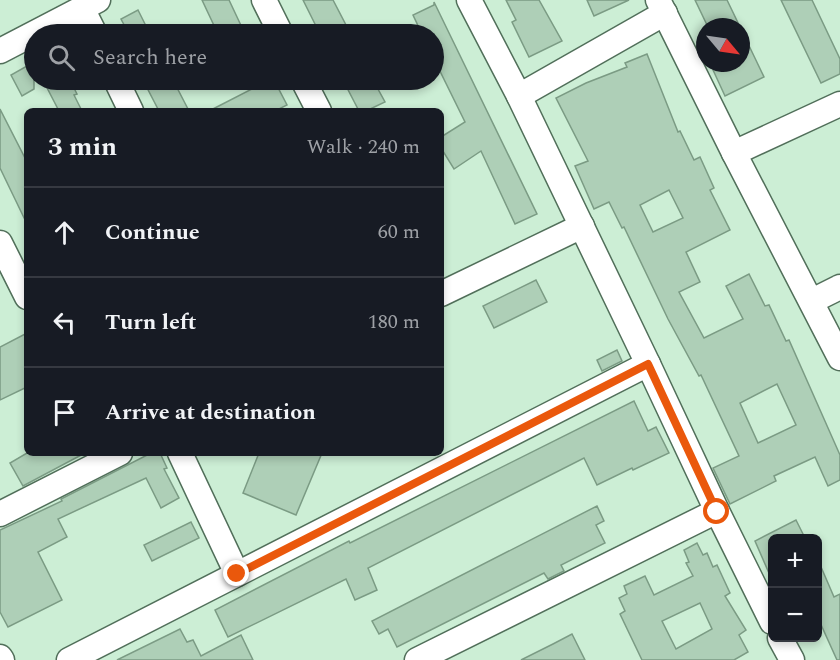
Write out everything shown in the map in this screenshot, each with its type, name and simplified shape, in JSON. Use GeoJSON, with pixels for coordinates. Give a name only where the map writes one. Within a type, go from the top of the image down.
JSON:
{"type":"FeatureCollection","features":[{"type":"Feature","properties":{"kind":"street"},"geometry":{"type":"LineString","coordinates":[[264,0],[276,24]]}},
{"type":"Feature","properties":{"kind":"street"},"geometry":{"type":"LineString","coordinates":[[469,0],[519,96],[768,614]]}},
{"type":"Feature","properties":{"kind":"street"},"geometry":{"type":"LineString","coordinates":[[52,24],[90,4],[93,24]]}},
{"type":"Feature","properties":{"kind":"street"},"geometry":{"type":"LineString","coordinates":[[519,96],[662,7],[734,153],[840,358]]}},
{"type":"Feature","properties":{"kind":"street"},"geometry":{"type":"LineString","coordinates":[[0,51],[24,38]]}},
{"type":"Feature","properties":{"kind":"street"},"geometry":{"type":"LineString","coordinates":[[121,90],[130,108]]}},
{"type":"Feature","properties":{"kind":"street"},"geometry":{"type":"LineString","coordinates":[[308,90],[317,108]]}},
{"type":"Feature","properties":{"kind":"street"},"geometry":{"type":"LineString","coordinates":[[734,153],[840,104]]}},
{"type":"Feature","properties":{"kind":"street"},"geometry":{"type":"LineString","coordinates":[[444,293],[582,226]]}},
{"type":"Feature","properties":{"kind":"street"},"geometry":{"type":"LineString","coordinates":[[0,243],[24,291]]}},
{"type":"Feature","properties":{"kind":"street"},"geometry":{"type":"LineString","coordinates":[[812,301],[840,286]]}},
{"type":"Feature","properties":{"kind":"street"},"geometry":{"type":"LineString","coordinates":[[69,660],[648,364]]}},
{"type":"Feature","properties":{"kind":"street"},"geometry":{"type":"LineString","coordinates":[[0,514],[109,456]]}},
{"type":"Feature","properties":{"kind":"street"},"geometry":{"type":"LineString","coordinates":[[181,456],[237,574]]}},
{"type":"Feature","properties":{"kind":"street"},"geometry":{"type":"LineString","coordinates":[[417,660],[717,512]]}},
{"type":"Feature","properties":{"kind":"street"},"geometry":{"type":"LineString","coordinates":[[782,642],[792,660]]}},
{"type":"Feature","properties":{"kind":"building"},"geometry":{"type":"Polygon","coordinates":[[[202,0],[229,0],[240,24],[213,24],[202,0]]]}},
{"type":"Feature","properties":{"kind":"building"},"geometry":{"type":"Polygon","coordinates":[[[303,0],[333,0],[345,24],[315,24],[303,0]]]}},
{"type":"Feature","properties":{"kind":"building"},"geometry":{"type":"Polygon","coordinates":[[[506,0],[539,0],[562,41],[529,57],[512,22],[516,20],[506,0]]]}},
{"type":"Feature","properties":{"kind":"building"},"geometry":{"type":"Polygon","coordinates":[[[587,0],[629,0],[594,16],[587,0]]]}},
{"type":"Feature","properties":{"kind":"building"},"geometry":{"type":"Polygon","coordinates":[[[695,0],[727,0],[736,18],[704,18],[695,0]]]}},
{"type":"Feature","properties":{"kind":"building"},"geometry":{"type":"Polygon","coordinates":[[[781,0],[812,0],[840,59],[840,74],[821,83],[781,0]]]}},
{"type":"Feature","properties":{"kind":"building"},"geometry":{"type":"Polygon","coordinates":[[[434,2],[537,214],[515,224],[481,151],[454,169],[444,153],[444,135],[465,122],[444,79],[444,24],[417,24],[413,15],[434,5],[434,2]]]}},
{"type":"Feature","properties":{"kind":"building"},"geometry":{"type":"Polygon","coordinates":[[[138,10],[145,24],[124,24],[121,19],[138,10]]]}},
{"type":"Feature","properties":{"kind":"building"},"geometry":{"type":"Polygon","coordinates":[[[750,48],[764,77],[725,96],[714,72],[750,72],[750,48]]]}},
{"type":"Feature","properties":{"kind":"building"},"geometry":{"type":"Polygon","coordinates":[[[647,54],[678,132],[680,131],[694,160],[700,157],[714,188],[710,190],[730,230],[686,252],[700,282],[679,292],[704,338],[743,319],[726,286],[749,274],[765,306],[769,305],[786,341],[789,340],[840,455],[840,480],[828,486],[815,457],[774,476],[776,481],[730,504],[713,468],[739,456],[701,375],[699,376],[668,319],[624,227],[622,228],[609,202],[594,209],[575,166],[588,161],[556,98],[627,67],[625,63],[647,54]],[[669,190],[640,205],[653,232],[683,218],[669,190]],[[777,384],[740,403],[758,443],[796,425],[777,384]]]}},
{"type":"Feature","properties":{"kind":"building"},"geometry":{"type":"Polygon","coordinates":[[[24,68],[24,90],[32,90],[22,96],[11,75],[24,68]]]}},
{"type":"Feature","properties":{"kind":"building"},"geometry":{"type":"Polygon","coordinates":[[[48,90],[75,90],[77,94],[74,95],[80,108],[57,108],[48,90]]]}},
{"type":"Feature","properties":{"kind":"building"},"geometry":{"type":"Polygon","coordinates":[[[148,90],[178,90],[187,108],[157,108],[148,90]]]}},
{"type":"Feature","properties":{"kind":"building"},"geometry":{"type":"Polygon","coordinates":[[[250,90],[279,90],[287,105],[281,108],[215,108],[250,90]]]}},
{"type":"Feature","properties":{"kind":"building"},"geometry":{"type":"Polygon","coordinates":[[[348,90],[378,90],[385,102],[372,108],[357,108],[348,90]]]}},
{"type":"Feature","properties":{"kind":"building"},"geometry":{"type":"Polygon","coordinates":[[[0,109],[24,156],[24,218],[0,168],[0,109]]]}},
{"type":"Feature","properties":{"kind":"building"},"geometry":{"type":"Polygon","coordinates":[[[536,280],[547,302],[494,328],[483,306],[536,280]]]}},
{"type":"Feature","properties":{"kind":"building"},"geometry":{"type":"Polygon","coordinates":[[[24,335],[24,388],[0,400],[0,347],[24,335]]]}},
{"type":"Feature","properties":{"kind":"building"},"geometry":{"type":"Polygon","coordinates":[[[617,350],[622,361],[602,371],[597,360],[617,350]]]}},
{"type":"Feature","properties":{"kind":"building"},"geometry":{"type":"Polygon","coordinates":[[[634,401],[648,431],[656,427],[669,453],[597,485],[584,458],[368,568],[377,590],[355,600],[346,579],[228,637],[215,610],[349,541],[350,543],[634,401]]]}},
{"type":"Feature","properties":{"kind":"building"},"geometry":{"type":"Polygon","coordinates":[[[24,455],[79,456],[23,486],[10,463],[24,455]]]}},
{"type":"Feature","properties":{"kind":"building"},"geometry":{"type":"Polygon","coordinates":[[[145,456],[161,456],[167,468],[164,469],[179,498],[161,508],[146,478],[58,519],[67,537],[38,552],[62,600],[8,627],[0,612],[0,530],[62,501],[61,499],[145,456]]]}},
{"type":"Feature","properties":{"kind":"building"},"geometry":{"type":"Polygon","coordinates":[[[258,456],[321,456],[296,515],[243,493],[258,456]]]}},
{"type":"Feature","properties":{"kind":"building"},"geometry":{"type":"Polygon","coordinates":[[[597,506],[604,521],[596,525],[605,543],[561,565],[564,571],[548,579],[544,573],[397,647],[388,629],[379,634],[372,621],[597,506]]]}},
{"type":"Feature","properties":{"kind":"building"},"geometry":{"type":"Polygon","coordinates":[[[796,520],[803,534],[769,534],[796,520]]]}},
{"type":"Feature","properties":{"kind":"building"},"geometry":{"type":"Polygon","coordinates":[[[191,522],[199,538],[152,561],[144,545],[191,522]]]}},
{"type":"Feature","properties":{"kind":"building"},"geometry":{"type":"Polygon","coordinates":[[[768,534],[768,571],[755,541],[768,534]]]}},
{"type":"Feature","properties":{"kind":"building"},"geometry":{"type":"Polygon","coordinates":[[[697,543],[703,555],[707,553],[713,567],[717,565],[730,593],[725,596],[746,630],[739,635],[748,652],[734,660],[642,660],[620,614],[625,611],[619,598],[627,594],[624,586],[645,576],[654,595],[693,576],[686,563],[689,562],[684,550],[697,543]],[[700,603],[662,621],[676,649],[712,629],[700,603]]]}},
{"type":"Feature","properties":{"kind":"building"},"geometry":{"type":"Polygon","coordinates":[[[822,569],[834,597],[840,594],[840,660],[837,660],[822,627],[822,569]]]}},
{"type":"Feature","properties":{"kind":"building"},"geometry":{"type":"Polygon","coordinates":[[[180,629],[187,642],[193,640],[201,656],[241,635],[253,660],[117,660],[180,629]]]}},
{"type":"Feature","properties":{"kind":"building"},"geometry":{"type":"Polygon","coordinates":[[[572,634],[585,660],[521,660],[553,644],[572,634]]]}},
{"type":"Feature","properties":{"kind":"route"},"geometry":{"type":"LineString","coordinates":[[237,574],[648,364],[717,512]]}}]}
